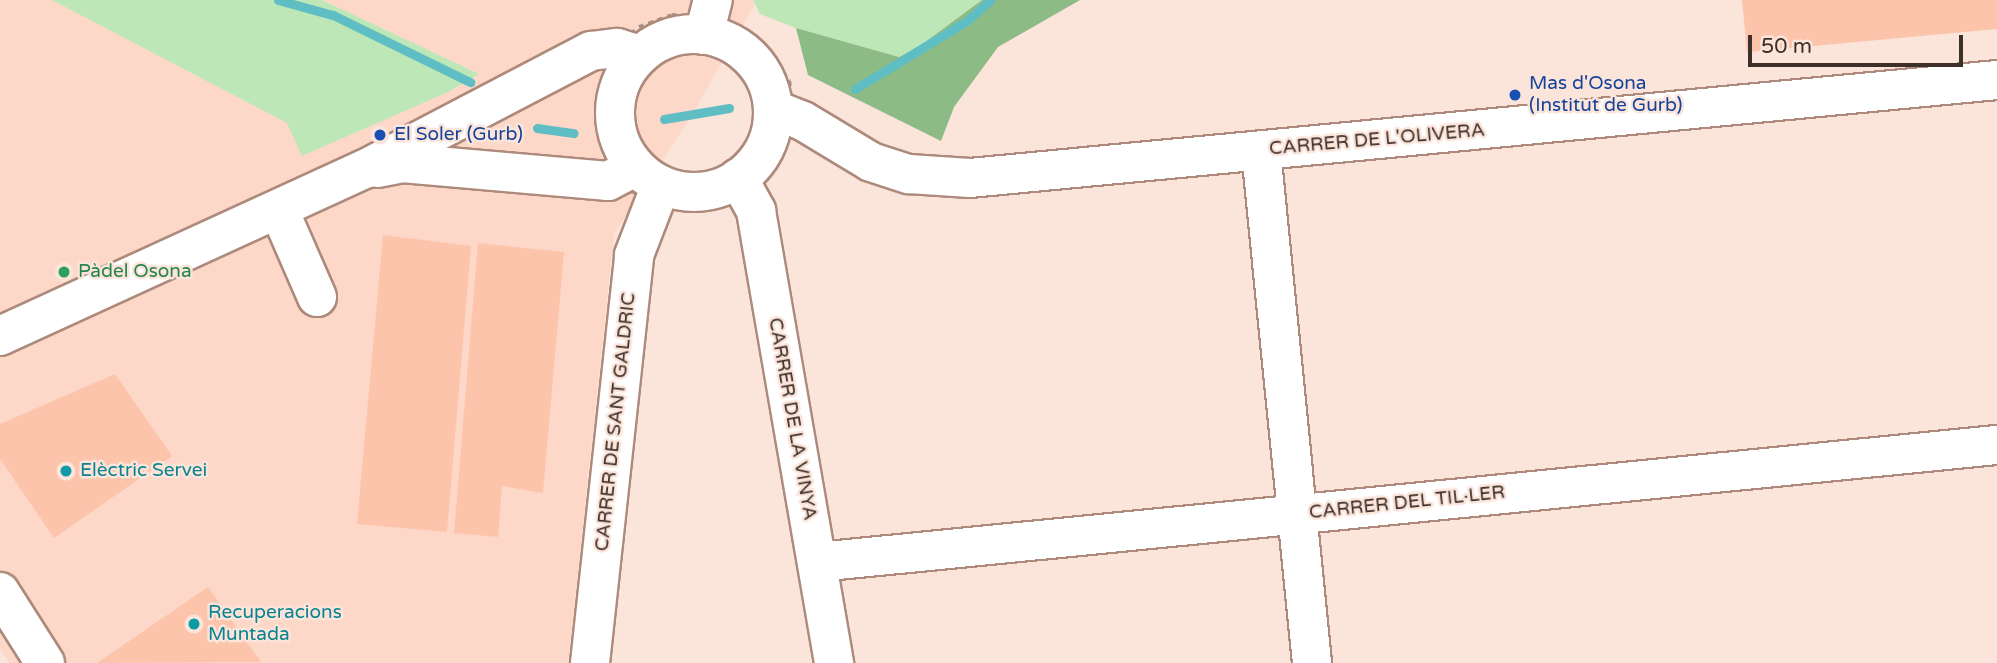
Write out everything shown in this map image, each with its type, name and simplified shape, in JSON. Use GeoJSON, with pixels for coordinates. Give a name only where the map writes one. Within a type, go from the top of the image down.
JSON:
{"type":"FeatureCollection","features":[{"type":"Feature","properties":{"kind":"street"},"geometry":{"type":"LineString","coordinates":[[0,336],[365,169],[591,51],[629,52],[664,40],[709,18],[752,60],[782,113],[743,186],[708,191],[693,192],[642,183],[402,163],[365,169]]}},
{"type":"Feature","properties":{"kind":"street"},"geometry":{"type":"LineString","coordinates":[[629,52],[615,117],[621,144],[642,183]]}},
{"type":"Feature","properties":{"kind":"street","name":"CARRER DE L'OLIVERA"},"geometry":{"type":"LineString","coordinates":[[782,113],[871,162],[909,174],[971,178],[1997,80]]}},
{"type":"Feature","properties":{"kind":"street"},"geometry":{"type":"LineString","coordinates":[[1261,151],[1312,663]]}},
{"type":"Feature","properties":{"kind":"street","name":"CARRER DE SANT GALDRIC"},"geometry":{"type":"LineString","coordinates":[[590,663],[642,183]]}},
{"type":"Feature","properties":{"kind":"street","name":"CARRER DE LA VINYA"},"geometry":{"type":"LineString","coordinates":[[743,186],[756,211],[834,663]]}},
{"type":"Feature","properties":{"kind":"street"},"geometry":{"type":"LineString","coordinates":[[279,210],[317,297]]}},
{"type":"Feature","properties":{"kind":"street","name":"CARRER DEL TIL·LER"},"geometry":{"type":"LineString","coordinates":[[818,562],[1997,445]]}},
{"type":"Feature","properties":{"kind":"street"},"geometry":{"type":"LineString","coordinates":[[0,592],[45,663]]}},
{"type":"Feature","properties":{"kind":"path"},"geometry":{"type":"LineString","coordinates":[[672,15],[709,18],[741,27],[771,56],[789,81],[782,113],[778,159],[768,178],[743,186],[719,205],[692,207],[642,183],[606,156],[596,122],[606,73],[629,52],[639,27],[672,15]]}},
{"type":"Feature","properties":{"kind":"shaded area"},"geometry":{"type":"Polygon","coordinates":[[[0,0],[263,0],[448,91],[478,74],[322,0],[753,0],[754,6],[692,115],[614,234],[568,663],[9,663],[0,648],[0,0]]]}},
{"type":"Feature","properties":{"kind":"green space"},"geometry":{"type":"Polygon","coordinates":[[[52,0],[322,0],[479,74],[448,92],[302,156],[287,123],[52,0]]]}},
{"type":"Feature","properties":{"kind":"green space"},"geometry":{"type":"Polygon","coordinates":[[[753,0],[982,0],[917,48],[899,57],[796,28],[760,14],[753,0]]]}},
{"type":"Feature","properties":{"kind":"green space"},"geometry":{"type":"Polygon","coordinates":[[[982,0],[1080,0],[998,47],[954,107],[941,141],[808,75],[796,28],[899,57],[917,48],[982,0]]]}},
{"type":"Feature","properties":{"kind":"building"},"geometry":{"type":"Polygon","coordinates":[[[1742,0],[1997,0],[1997,29],[1747,52],[1742,0]]]}},
{"type":"Feature","properties":{"kind":"building"},"geometry":{"type":"Polygon","coordinates":[[[383,235],[471,246],[447,532],[357,524],[383,235]]]}},
{"type":"Feature","properties":{"kind":"building"},"geometry":{"type":"Polygon","coordinates":[[[478,243],[564,252],[543,493],[502,486],[498,537],[454,533],[478,243]]]}},
{"type":"Feature","properties":{"kind":"building","name":"Elèctric Servei"},"geometry":{"type":"Polygon","coordinates":[[[115,374],[172,456],[54,538],[0,459],[0,424],[115,374]]]}},
{"type":"Feature","properties":{"kind":"building","name":"Recuperacions Muntada"},"geometry":{"type":"Polygon","coordinates":[[[208,587],[261,662],[97,663],[208,587]]]}},
{"type":"Feature","properties":{"kind":"waterway"},"geometry":{"type":"LineString","coordinates":[[278,0],[333,15],[470,82]]}},
{"type":"Feature","properties":{"kind":"waterway"},"geometry":{"type":"LineString","coordinates":[[855,89],[968,20],[990,0]]}},
{"type":"Feature","properties":{"kind":"waterway"},"geometry":{"type":"LineString","coordinates":[[664,119],[729,108]]}},
{"type":"Feature","properties":{"kind":"waterway"},"geometry":{"type":"LineString","coordinates":[[537,128],[574,133]]}},
{"type":"Feature","properties":{"kind":"place","name":"Mas d'Osona (Institut de Gurb)"},"geometry":{"type":"Point","coordinates":[1515,95]}},
{"type":"Feature","properties":{"kind":"place","name":"El Soler (Gurb)"},"geometry":{"type":"Point","coordinates":[380,135]}},
{"type":"Feature","properties":{"kind":"place","name":"Pàdel Osona"},"geometry":{"type":"Point","coordinates":[64,272]}},
{"type":"Feature","properties":{"kind":"place","name":"Elèctric Servei"},"geometry":{"type":"Point","coordinates":[66,471]}},
{"type":"Feature","properties":{"kind":"place","name":"Recuperacions Muntada"},"geometry":{"type":"Point","coordinates":[194,624]}}]}
